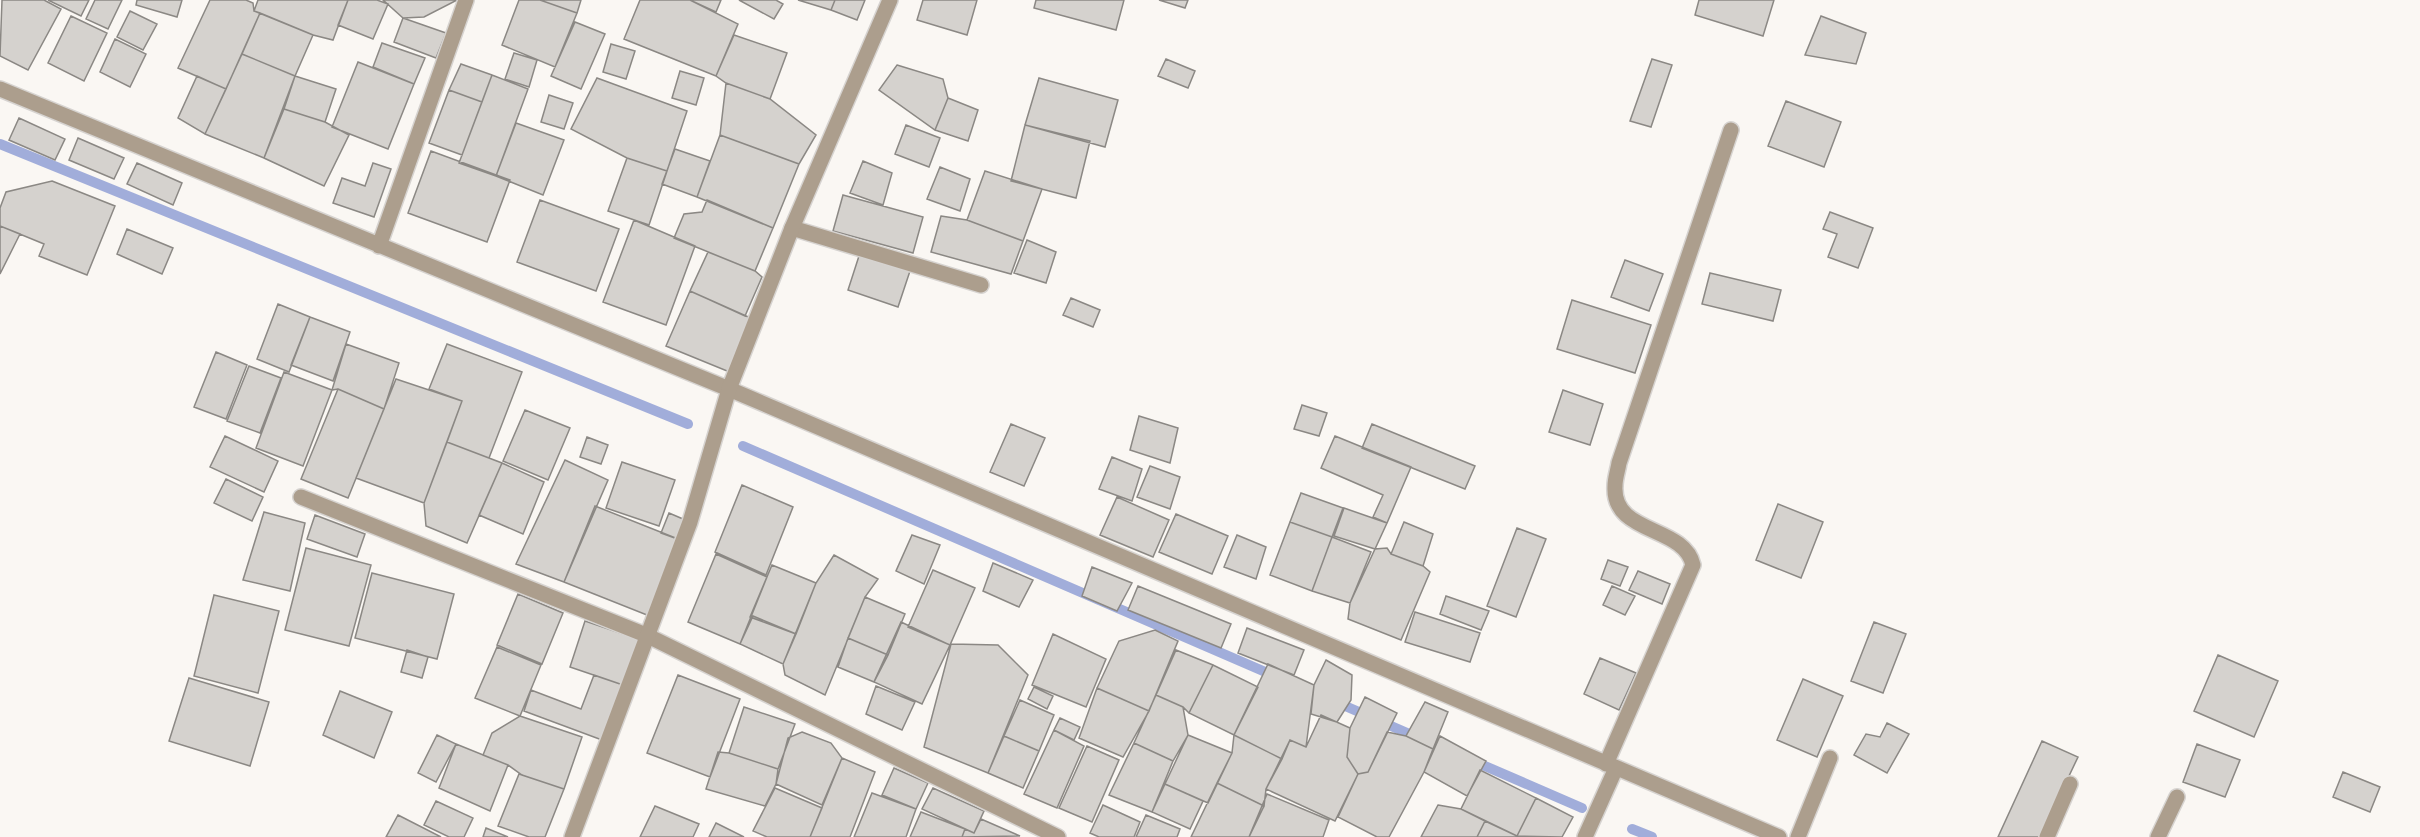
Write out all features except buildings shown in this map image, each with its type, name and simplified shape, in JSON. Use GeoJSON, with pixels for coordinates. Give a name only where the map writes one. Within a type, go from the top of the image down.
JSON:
{"type":"FeatureCollection","features":[{"type":"Feature","properties":{"kind":"street"},"geometry":{"type":"LineString","coordinates":[[379,246],[466,0]]}},
{"type":"Feature","properties":{"kind":"street"},"geometry":{"type":"LineString","coordinates":[[572,837],[690,522],[729,388],[792,228],[890,0]]}},
{"type":"Feature","properties":{"kind":"street"},"geometry":{"type":"LineString","coordinates":[[0,89],[729,388],[1779,837]]}},
{"type":"Feature","properties":{"kind":"street"},"geometry":{"type":"LineString","coordinates":[[1585,837],[1611,766],[1693,565],[1691,554],[1683,546],[1637,523],[1623,512],[1616,500],[1615,487],[1619,463],[1731,130]]}},
{"type":"Feature","properties":{"kind":"street"},"geometry":{"type":"LineString","coordinates":[[792,228],[981,285]]}},
{"type":"Feature","properties":{"kind":"street"},"geometry":{"type":"LineString","coordinates":[[301,497],[646,635],[1058,837]]}},
{"type":"Feature","properties":{"kind":"street"},"geometry":{"type":"LineString","coordinates":[[1798,837],[1830,758]]}},
{"type":"Feature","properties":{"kind":"street"},"geometry":{"type":"LineString","coordinates":[[2047,837],[2070,784]]}},
{"type":"Feature","properties":{"kind":"street"},"geometry":{"type":"LineString","coordinates":[[2158,837],[2176,797]]}},
{"type":"Feature","properties":{"kind":"waterway"},"geometry":{"type":"LineString","coordinates":[[0,144],[688,424]]}},
{"type":"Feature","properties":{"kind":"waterway"},"geometry":{"type":"LineString","coordinates":[[743,446],[1277,677]]}},
{"type":"Feature","properties":{"kind":"waterway"},"geometry":{"type":"LineString","coordinates":[[1336,702],[1421,739]]}},
{"type":"Feature","properties":{"kind":"waterway"},"geometry":{"type":"LineString","coordinates":[[1471,760],[1582,808]]}},
{"type":"Feature","properties":{"kind":"waterway"},"geometry":{"type":"LineString","coordinates":[[1632,829],[1652,837]]}}]}
